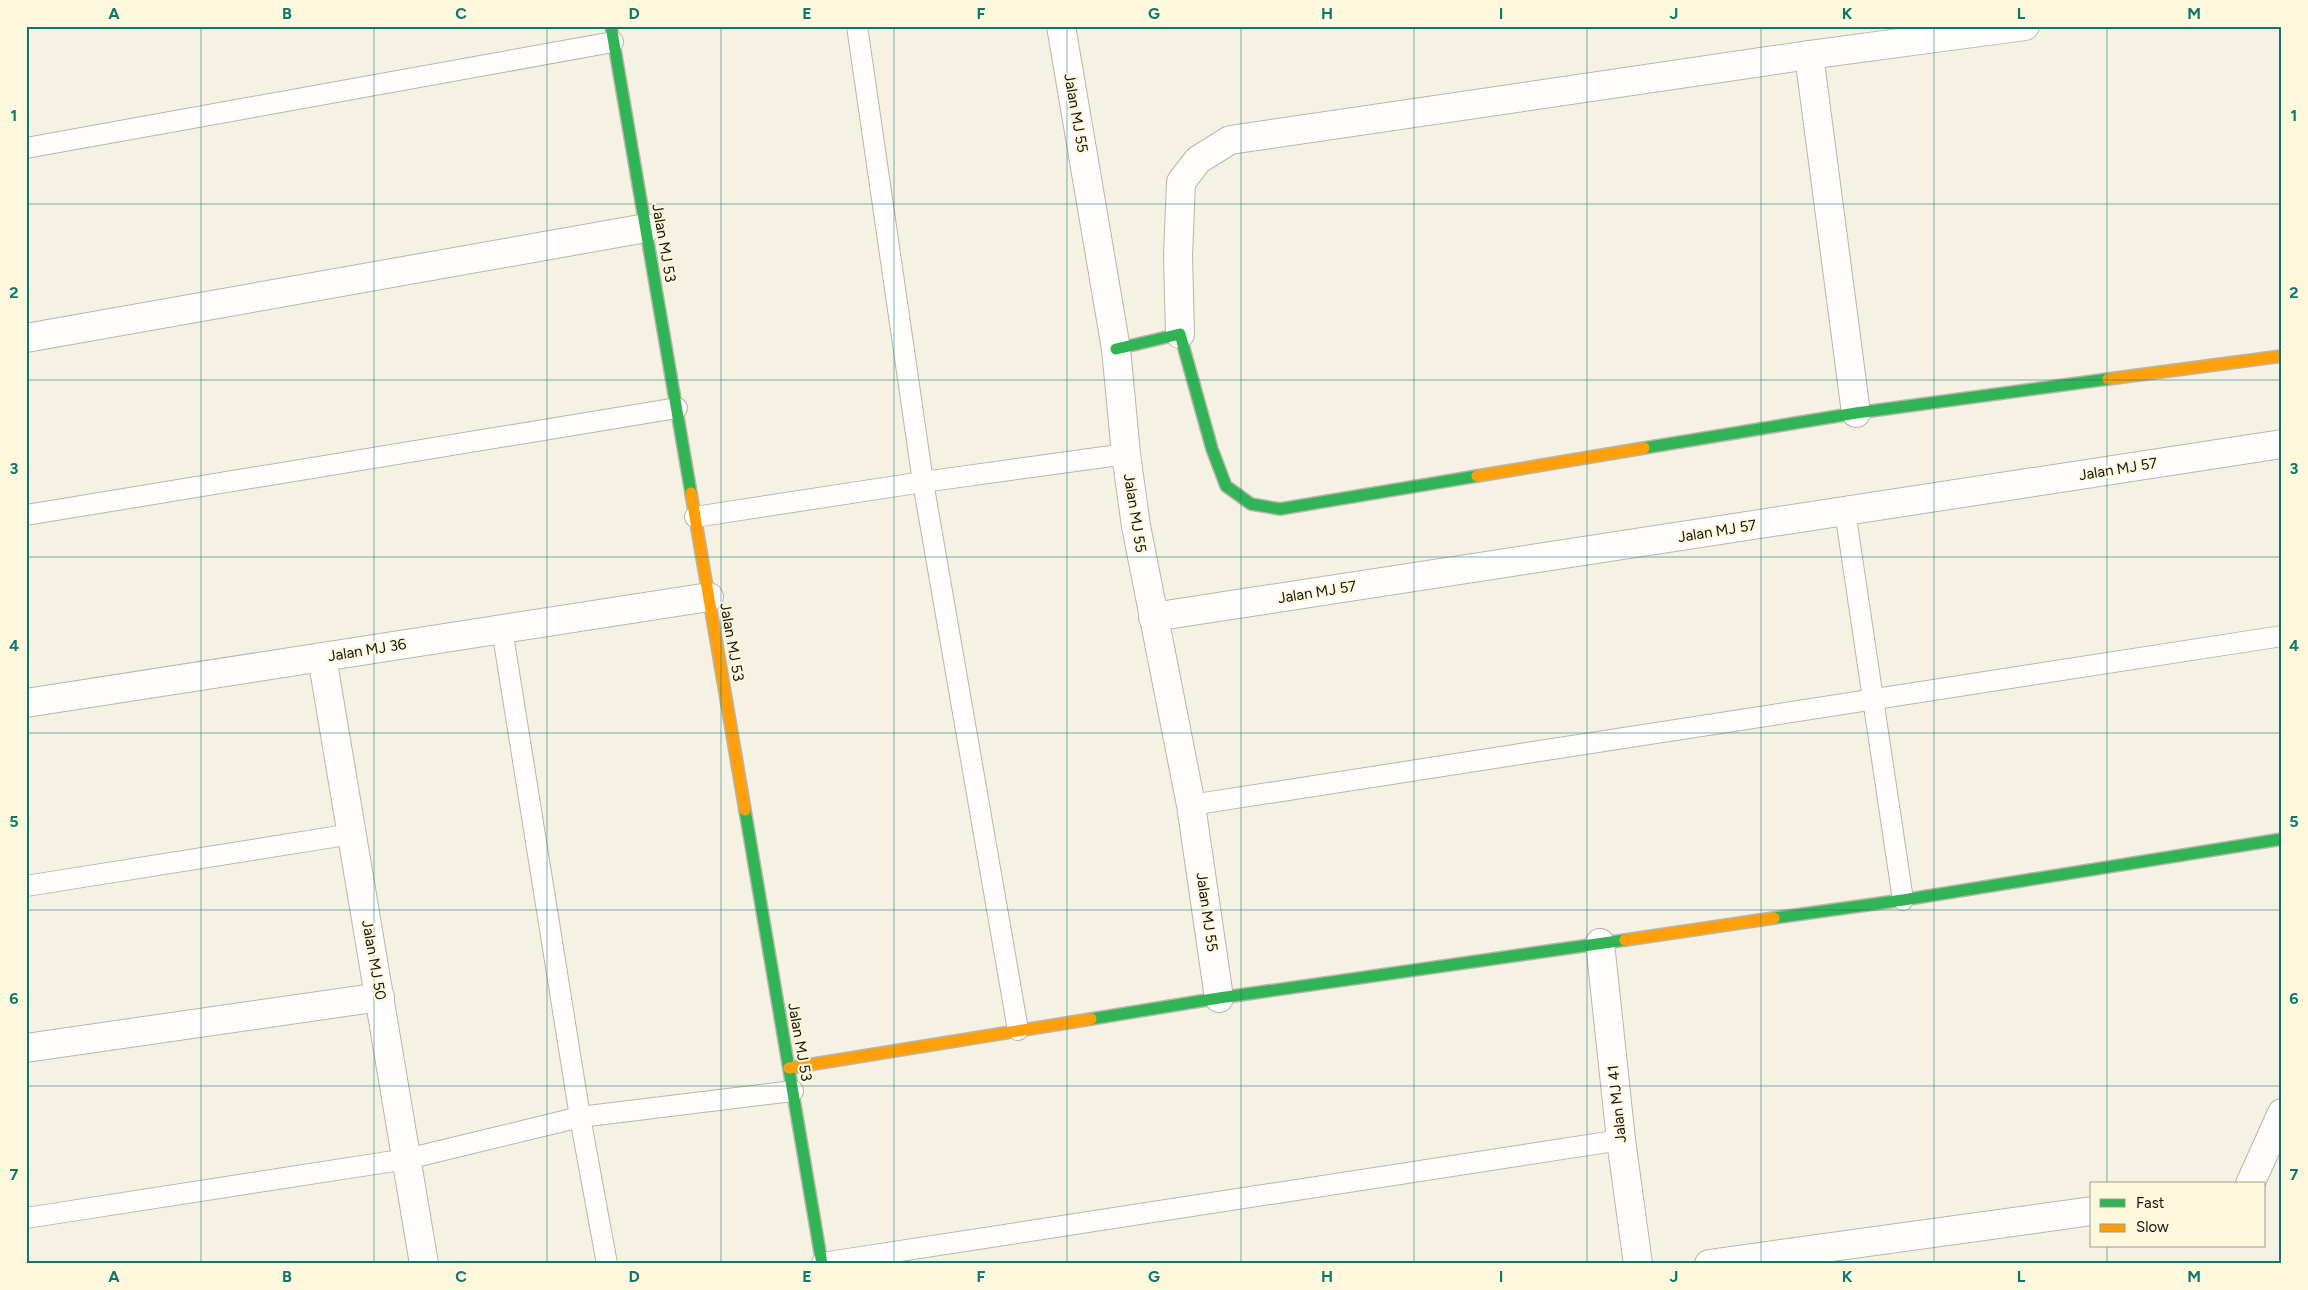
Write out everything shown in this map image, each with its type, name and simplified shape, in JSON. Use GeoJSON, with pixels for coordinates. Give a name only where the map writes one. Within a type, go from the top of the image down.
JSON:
{"type":"FeatureCollection","features":[{"type":"Feature","properties":{"kind":"street","name":"Jalan MJ 55"},"geometry":{"type":"LineString","coordinates":[[1061,26],[1116,349],[1126,454],[1153,617],[1191,805],[1219,998]]}},
{"type":"Feature","properties":{"kind":"street"},"geometry":{"type":"LineString","coordinates":[[2025,26],[1809,55],[1230,140],[1198,160],[1180,182],[1178,256],[1180,334],[1212,449],[1226,486],[1251,504],[1280,509],[1856,413],[2282,356]]}},
{"type":"Feature","properties":{"kind":"street","name":"Jalan MJ 53"},"geometry":{"type":"LineString","coordinates":[[612,34],[822,1264]]}},
{"type":"Feature","properties":{"kind":"street"},"geometry":{"type":"LineString","coordinates":[[1809,55],[1856,413]]}},
{"type":"Feature","properties":{"kind":"street"},"geometry":{"type":"LineString","coordinates":[[26,338],[646,228]]}},
{"type":"Feature","properties":{"kind":"street"},"geometry":{"type":"LineString","coordinates":[[1116,349],[1180,334]]}},
{"type":"Feature","properties":{"kind":"street","name":"Jalan MJ 57"},"geometry":{"type":"LineString","coordinates":[[1153,617],[2282,444]]}},
{"type":"Feature","properties":{"kind":"street","name":"Jalan MJ 36"},"geometry":{"type":"LineString","coordinates":[[26,703],[709,597]]}},
{"type":"Feature","properties":{"kind":"street","name":"Jalan MJ 50"},"geometry":{"type":"LineString","coordinates":[[322,657],[424,1264]]}},
{"type":"Feature","properties":{"kind":"street"},"geometry":{"type":"LineString","coordinates":[[789,1068],[1219,998],[1903,900],[2282,839]]}},
{"type":"Feature","properties":{"kind":"street","name":"Jalan MJ 41"},"geometry":{"type":"LineString","coordinates":[[1600,943],[1621,1140],[1638,1264]]}},
{"type":"Feature","properties":{"kind":"street"},"geometry":{"type":"LineString","coordinates":[[26,1048],[380,997]]}},
{"type":"Feature","properties":{"kind":"street"},"geometry":{"type":"LineString","coordinates":[[2251,1182],[2282,1113]]}},
{"type":"Feature","properties":{"kind":"street"},"geometry":{"type":"LineString","coordinates":[[1709,1264],[2090,1211]]}},
{"type":"Feature","properties":{"kind":"lane"},"geometry":{"type":"LineString","coordinates":[[857,26],[923,482],[1018,1030]]}},
{"type":"Feature","properties":{"kind":"lane"},"geometry":{"type":"LineString","coordinates":[[26,148],[612,34]]}},
{"type":"Feature","properties":{"kind":"lane"},"geometry":{"type":"LineString","coordinates":[[26,515],[677,408]]}},
{"type":"Feature","properties":{"kind":"lane"},"geometry":{"type":"LineString","coordinates":[[695,517],[923,482],[1126,454]]}},
{"type":"Feature","properties":{"kind":"lane"},"geometry":{"type":"LineString","coordinates":[[1844,511],[1874,698],[1903,900]]}},
{"type":"Feature","properties":{"kind":"lane"},"geometry":{"type":"LineString","coordinates":[[502,629],[580,1117],[607,1264]]}},
{"type":"Feature","properties":{"kind":"lane"},"geometry":{"type":"LineString","coordinates":[[1191,805],[2282,636]]}},
{"type":"Feature","properties":{"kind":"lane"},"geometry":{"type":"LineString","coordinates":[[26,886],[352,834]]}},
{"type":"Feature","properties":{"kind":"lane"},"geometry":{"type":"LineString","coordinates":[[26,1218],[407,1159],[580,1117],[793,1091]]}},
{"type":"Feature","properties":{"kind":"lane"},"geometry":{"type":"LineString","coordinates":[[822,1264],[1621,1140]]}},
{"type":"Feature","properties":{"kind":"traffic: fast"},"geometry":{"type":"LineString","coordinates":[[611,26],[691,493]]}},
{"type":"Feature","properties":{"kind":"traffic: fast"},"geometry":{"type":"LineString","coordinates":[[1116,349],[1180,334],[1212,449],[1226,486],[1251,504],[1280,509],[1477,476]]}},
{"type":"Feature","properties":{"kind":"traffic: fast"},"geometry":{"type":"LineString","coordinates":[[1644,448],[1856,413],[2108,379]]}},
{"type":"Feature","properties":{"kind":"traffic: fast"},"geometry":{"type":"LineString","coordinates":[[745,810],[822,1264]]}},
{"type":"Feature","properties":{"kind":"traffic: fast"},"geometry":{"type":"LineString","coordinates":[[1774,918],[1903,900],[2282,839]]}},
{"type":"Feature","properties":{"kind":"traffic: fast"},"geometry":{"type":"LineString","coordinates":[[1091,1019],[1219,998],[1625,940]]}},
{"type":"Feature","properties":{"kind":"traffic: slow"},"geometry":{"type":"LineString","coordinates":[[2108,379],[2282,356]]}},
{"type":"Feature","properties":{"kind":"traffic: slow"},"geometry":{"type":"LineString","coordinates":[[1477,476],[1644,448]]}},
{"type":"Feature","properties":{"kind":"traffic: slow"},"geometry":{"type":"LineString","coordinates":[[691,493],[745,810]]}},
{"type":"Feature","properties":{"kind":"traffic: slow"},"geometry":{"type":"LineString","coordinates":[[1625,940],[1774,918]]}},
{"type":"Feature","properties":{"kind":"traffic: slow"},"geometry":{"type":"LineString","coordinates":[[789,1068],[1091,1019]]}}]}
